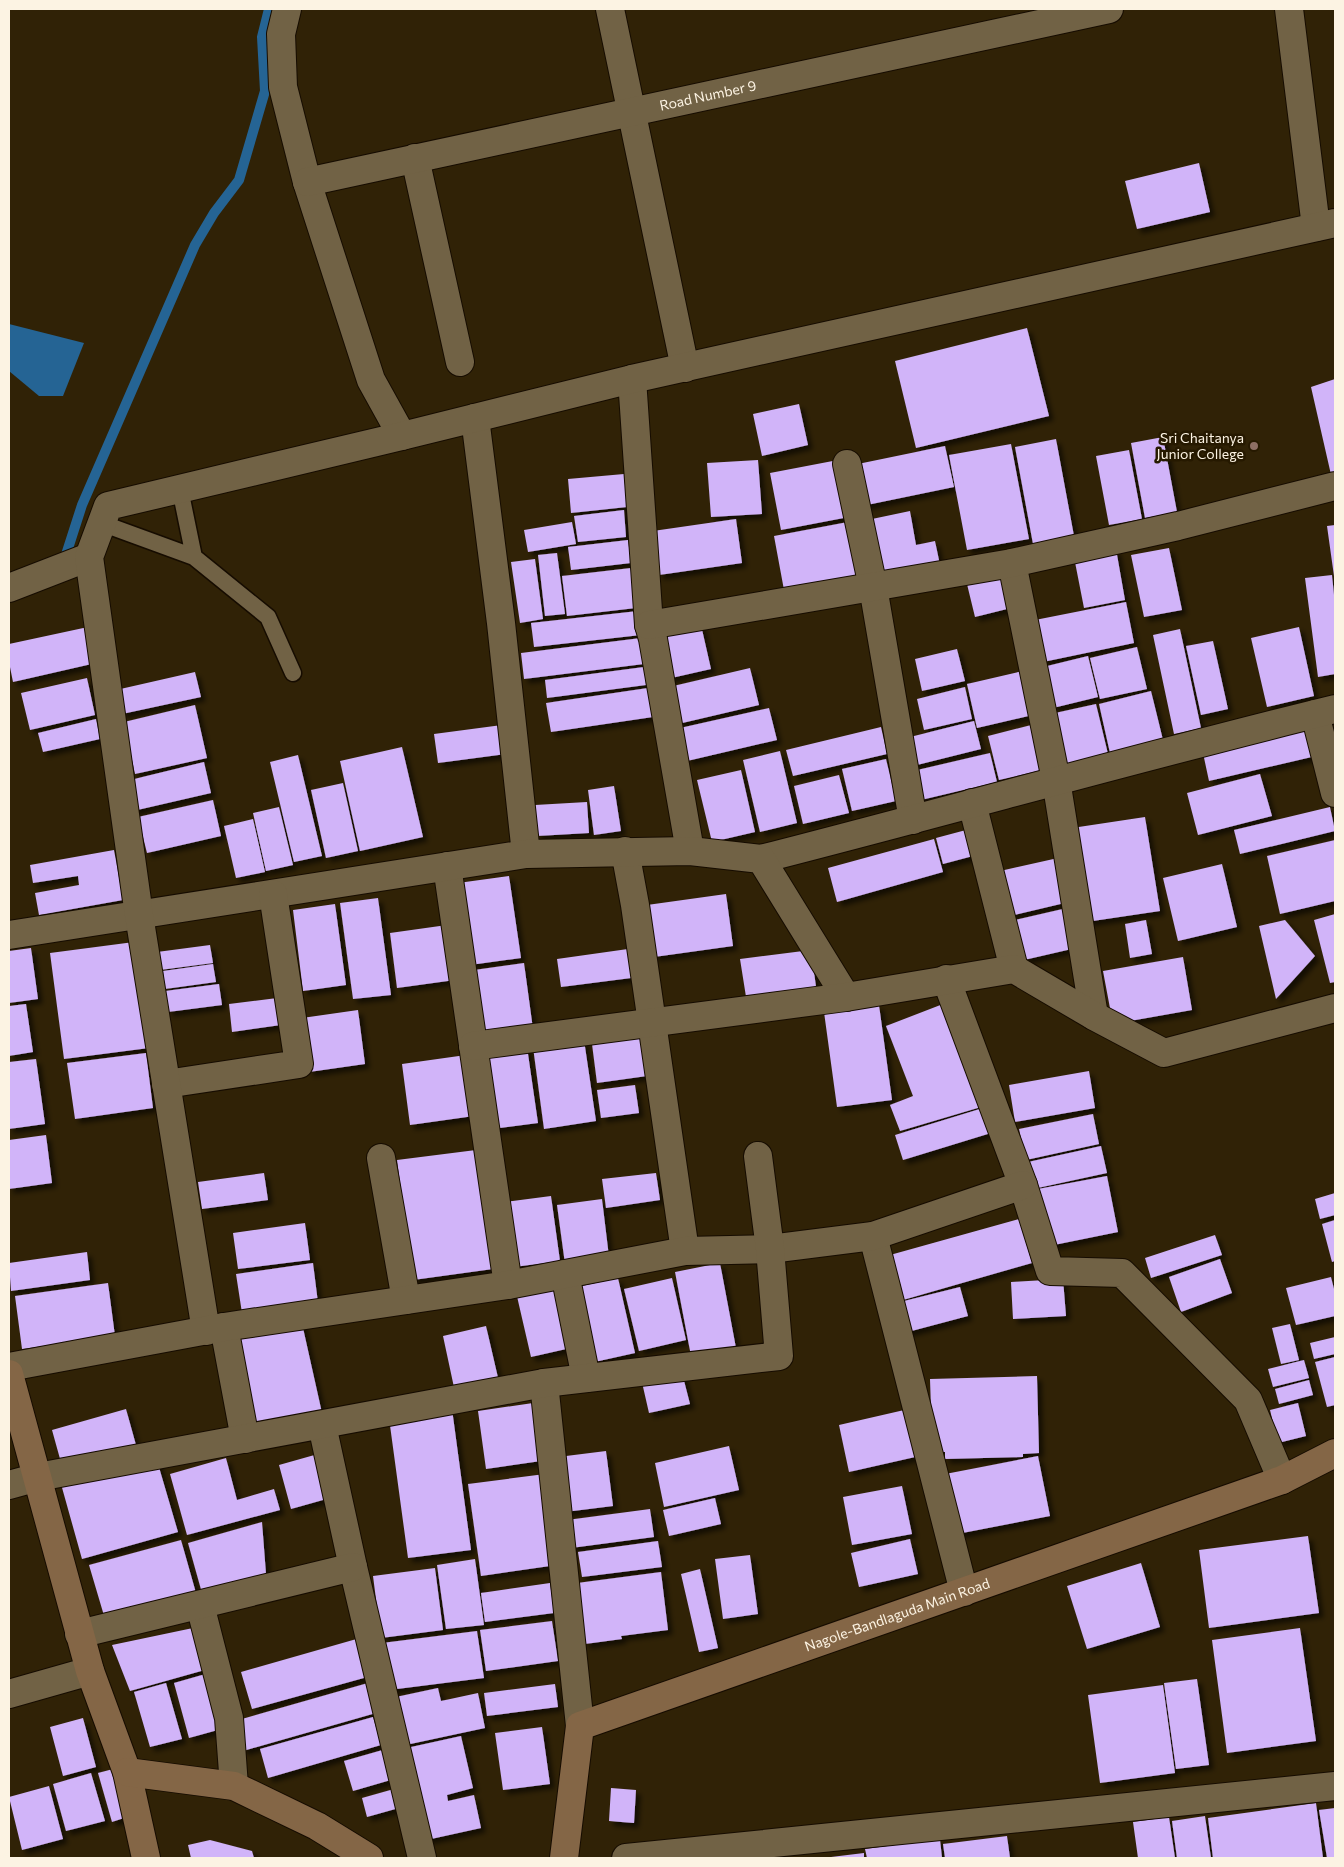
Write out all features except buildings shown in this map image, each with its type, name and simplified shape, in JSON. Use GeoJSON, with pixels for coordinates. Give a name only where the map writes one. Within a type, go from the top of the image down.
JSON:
{"type":"FeatureCollection","features":[{"type":"Feature","properties":{"kind":"street"},"geometry":{"type":"LineString","coordinates":[[287,9],[281,34],[283,86],[307,182],[371,380],[402,436]]}},
{"type":"Feature","properties":{"kind":"street"},"geometry":{"type":"LineString","coordinates":[[610,9],[685,368]]}},
{"type":"Feature","properties":{"kind":"street","name":"Road Number 9"},"geometry":{"type":"LineString","coordinates":[[307,182],[1110,9]]}},
{"type":"Feature","properties":{"kind":"street"},"geometry":{"type":"LineString","coordinates":[[245,1439],[215,1329],[166,1084],[139,915],[89,557],[108,506],[632,379],[1326,225],[1288,9]]}},
{"type":"Feature","properties":{"kind":"street"},"geometry":{"type":"LineString","coordinates":[[415,158],[460,362]]}},
{"type":"Feature","properties":{"kind":"street"},"geometry":{"type":"LineString","coordinates":[[632,379],[649,625],[690,851]]}},
{"type":"Feature","properties":{"kind":"street"},"geometry":{"type":"LineString","coordinates":[[475,418],[502,633],[526,854]]}},
{"type":"Feature","properties":{"kind":"street"},"geometry":{"type":"LineString","coordinates":[[847,464],[873,588],[912,820]]}},
{"type":"Feature","properties":{"kind":"street"},"geometry":{"type":"LineString","coordinates":[[649,625],[873,588],[1012,562],[1178,526],[1335,486]]}},
{"type":"Feature","properties":{"kind":"street"},"geometry":{"type":"LineString","coordinates":[[9,588],[89,557]]}},
{"type":"Feature","properties":{"kind":"street"},"geometry":{"type":"LineString","coordinates":[[1012,562],[1056,780],[1094,1016]]}},
{"type":"Feature","properties":{"kind":"street"},"geometry":{"type":"LineString","coordinates":[[9,935],[526,854],[690,851],[761,859],[1056,780],[1325,711],[1335,793]]}},
{"type":"Feature","properties":{"kind":"street"},"geometry":{"type":"LineString","coordinates":[[972,803],[1014,969]]}},
{"type":"Feature","properties":{"kind":"street"},"geometry":{"type":"LineString","coordinates":[[626,851],[685,1251]]}},
{"type":"Feature","properties":{"kind":"street"},"geometry":{"type":"LineString","coordinates":[[761,859],[846,996]]}},
{"type":"Feature","properties":{"kind":"street"},"geometry":{"type":"LineString","coordinates":[[447,866],[508,1284]]}},
{"type":"Feature","properties":{"kind":"street"},"geometry":{"type":"LineString","coordinates":[[166,1084],[299,1064],[273,894]]}},
{"type":"Feature","properties":{"kind":"street"},"geometry":{"type":"LineString","coordinates":[[473,1046],[846,996],[1014,969],[1094,1016],[1164,1053],[1335,1008]]}},
{"type":"Feature","properties":{"kind":"street"},"geometry":{"type":"LineString","coordinates":[[946,979],[1023,1186],[1050,1270],[1122,1273],[1248,1400],[1282,1480]]}},
{"type":"Feature","properties":{"kind":"street"},"geometry":{"type":"LineString","coordinates":[[9,1485],[38,1477],[544,1383],[779,1356],[770,1249],[758,1156]]}},
{"type":"Feature","properties":{"kind":"street"},"geometry":{"type":"LineString","coordinates":[[382,1158],[406,1300]]}},
{"type":"Feature","properties":{"kind":"street"},"geometry":{"type":"LineString","coordinates":[[9,1367],[215,1329],[508,1284],[685,1251],[770,1249],[873,1236],[1023,1186]]}},
{"type":"Feature","properties":{"kind":"street"},"geometry":{"type":"LineString","coordinates":[[873,1236],[964,1592]]}},
{"type":"Feature","properties":{"kind":"street"},"geometry":{"type":"LineString","coordinates":[[565,1274],[586,1378]]}},
{"type":"Feature","properties":{"kind":"street"},"geometry":{"type":"LineString","coordinates":[[9,1374],[79,1634],[90,1671],[127,1772],[146,1858]]}},
{"type":"Feature","properties":{"kind":"street"},"geometry":{"type":"LineString","coordinates":[[544,1383],[580,1726],[564,1858]]}},
{"type":"Feature","properties":{"kind":"street"},"geometry":{"type":"LineString","coordinates":[[322,1425],[353,1567],[422,1858]]}},
{"type":"Feature","properties":{"kind":"street","name":"Nagole-Bandlaguda Main Road"},"geometry":{"type":"LineString","coordinates":[[580,1726],[1282,1480],[1335,1453]]}},
{"type":"Feature","properties":{"kind":"street"},"geometry":{"type":"LineString","coordinates":[[79,1634],[353,1567]]}},
{"type":"Feature","properties":{"kind":"street"},"geometry":{"type":"LineString","coordinates":[[200,1605],[230,1718],[234,1786]]}},
{"type":"Feature","properties":{"kind":"street"},"geometry":{"type":"LineString","coordinates":[[9,1694],[90,1671]]}},
{"type":"Feature","properties":{"kind":"street"},"geometry":{"type":"LineString","coordinates":[[127,1772],[234,1786],[317,1826],[369,1858]]}},
{"type":"Feature","properties":{"kind":"street"},"geometry":{"type":"LineString","coordinates":[[626,1858],[1335,1786]]}},
{"type":"Feature","properties":{"kind":"lane"},"geometry":{"type":"LineString","coordinates":[[180,489],[194,557]]}},
{"type":"Feature","properties":{"kind":"lane"},"geometry":{"type":"LineString","coordinates":[[101,523],[194,557],[268,617],[293,673]]}},
{"type":"Feature","properties":{"kind":"water"},"geometry":{"type":"Polygon","coordinates":[[[9,324],[84,343],[63,396],[39,396],[9,371],[9,324]]]}},
{"type":"Feature","properties":{"kind":"waterway"},"geometry":{"type":"LineString","coordinates":[[63,564],[82,505],[195,245],[214,213],[239,180],[265,91],[262,37],[269,9]]}},
{"type":"Feature","properties":{"kind":"place","name":"Sri Chaitanya Junior College"},"geometry":{"type":"Point","coordinates":[1254,446]}}]}
